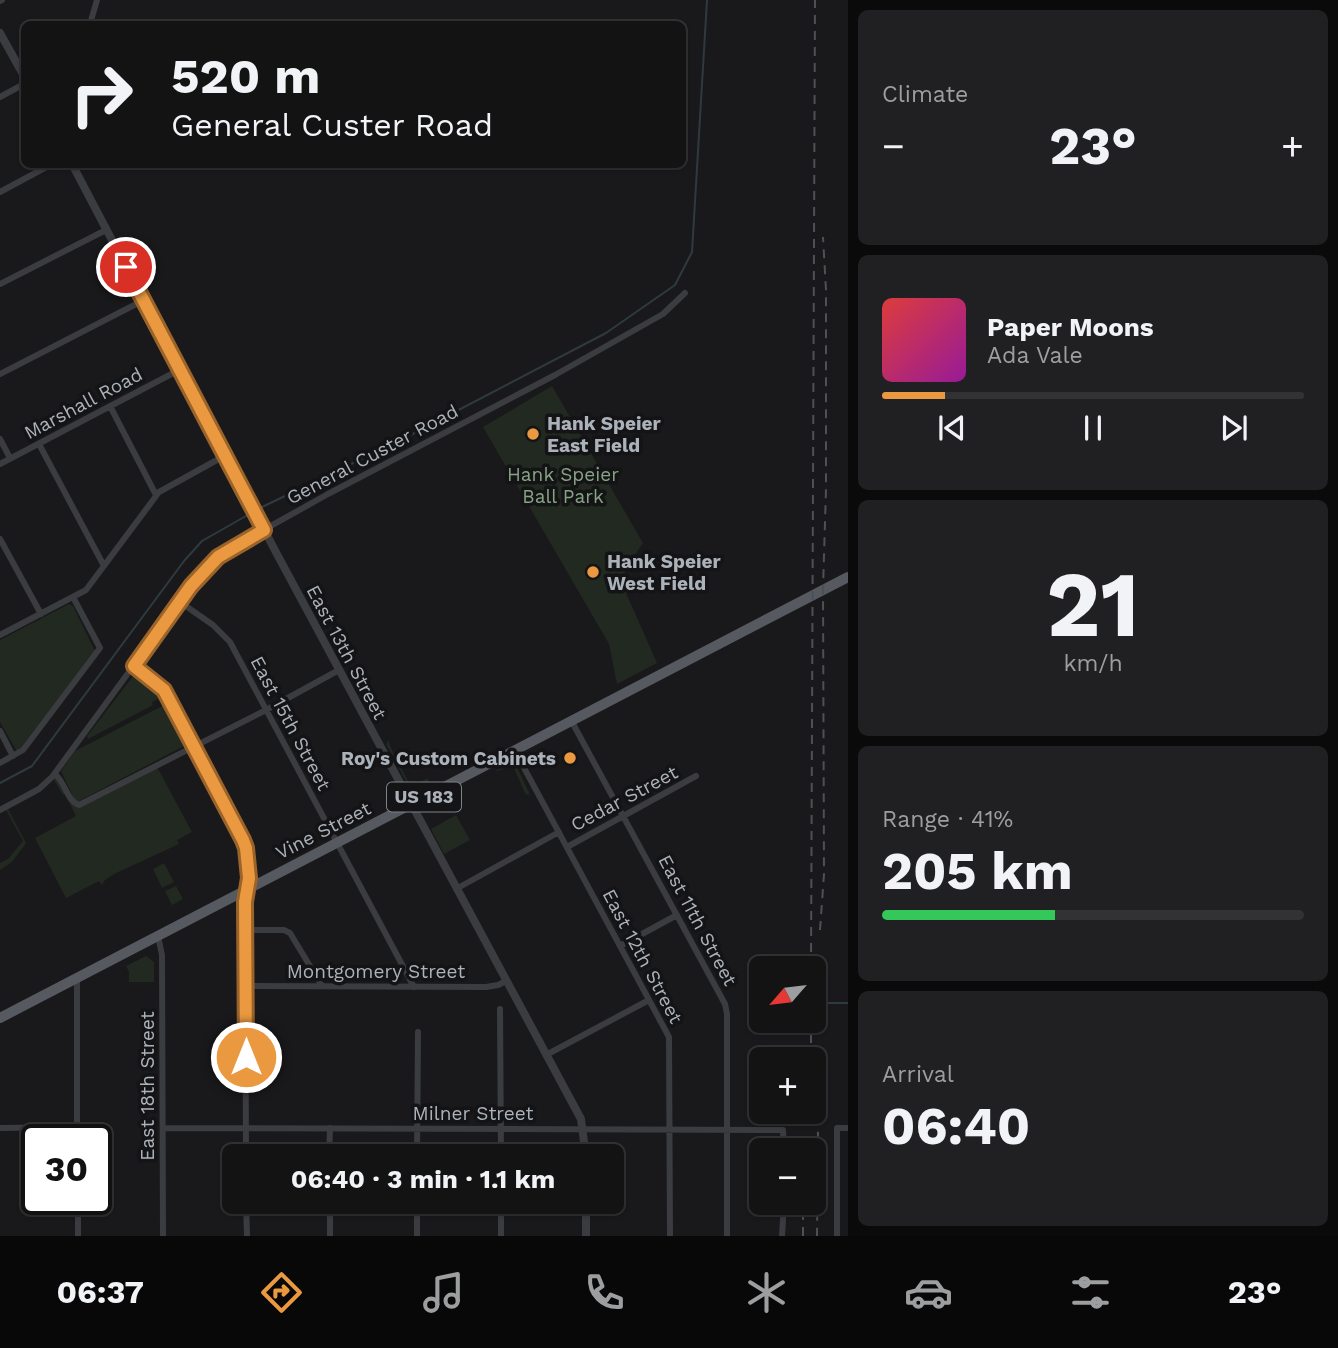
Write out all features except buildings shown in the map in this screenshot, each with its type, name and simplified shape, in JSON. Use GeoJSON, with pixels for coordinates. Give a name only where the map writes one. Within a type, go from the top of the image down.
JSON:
{"type":"FeatureCollection","features":[{"type":"Feature","properties":{"kind":"main road","name":"Vine Street"},"geometry":{"type":"LineString","coordinates":[[0,1018],[848,577]]}},
{"type":"Feature","properties":{"kind":"street"},"geometry":{"type":"LineString","coordinates":[[91,21],[97,0]]}},
{"type":"Feature","properties":{"kind":"street"},"geometry":{"type":"LineString","coordinates":[[0,33],[21,71]]}},
{"type":"Feature","properties":{"kind":"street"},"geometry":{"type":"LineString","coordinates":[[0,97],[21,86]]}},
{"type":"Feature","properties":{"kind":"street"},"geometry":{"type":"LineString","coordinates":[[0,192],[45,168]]}},
{"type":"Feature","properties":{"kind":"street","name":"East 13th Street"},"geometry":{"type":"LineString","coordinates":[[74,168],[264,530],[581,1119],[585,1144]]}},
{"type":"Feature","properties":{"kind":"street"},"geometry":{"type":"LineString","coordinates":[[0,284],[107,230]]}},
{"type":"Feature","properties":{"kind":"street","name":"General Custer Road"},"geometry":{"type":"LineString","coordinates":[[0,810],[39,789],[55,774],[191,586],[218,557],[328,494],[555,375],[663,314],[685,293]]}},
{"type":"Feature","properties":{"kind":"street"},"geometry":{"type":"LineString","coordinates":[[0,374],[144,300]]}},
{"type":"Feature","properties":{"kind":"street","name":"Marshall Road"},"geometry":{"type":"LineString","coordinates":[[0,464],[181,369]]}},
{"type":"Feature","properties":{"kind":"street"},"geometry":{"type":"LineString","coordinates":[[110,406],[156,495]]}},
{"type":"Feature","properties":{"kind":"street"},"geometry":{"type":"LineString","coordinates":[[0,439],[10,458]]}},
{"type":"Feature","properties":{"kind":"street"},"geometry":{"type":"LineString","coordinates":[[38,444],[104,566]]}},
{"type":"Feature","properties":{"kind":"street"},"geometry":{"type":"LineString","coordinates":[[0,635],[86,590],[156,495],[226,455]]}},
{"type":"Feature","properties":{"kind":"street"},"geometry":{"type":"LineString","coordinates":[[0,539],[41,614]]}},
{"type":"Feature","properties":{"kind":"street"},"geometry":{"type":"LineString","coordinates":[[0,763],[23,750],[100,648],[73,597]]}},
{"type":"Feature","properties":{"kind":"street","name":"East 15th Street"},"geometry":{"type":"LineString","coordinates":[[180,602],[213,625],[230,642],[414,987]]}},
{"type":"Feature","properties":{"kind":"street"},"geometry":{"type":"LineString","coordinates":[[134,666],[164,690],[246,848],[249,878],[245,930],[246,1144]]}},
{"type":"Feature","properties":{"kind":"street"},"geometry":{"type":"LineString","coordinates":[[55,774],[62,780],[72,802],[79,805],[339,670]]}},
{"type":"Feature","properties":{"kind":"street","name":"East 11th Street"},"geometry":{"type":"LineString","coordinates":[[572,722],[725,1004],[727,1236]]}},
{"type":"Feature","properties":{"kind":"street"},"geometry":{"type":"LineString","coordinates":[[0,731],[13,756]]}},
{"type":"Feature","properties":{"kind":"street","name":"East 12th Street"},"geometry":{"type":"LineString","coordinates":[[515,751],[669,1037],[670,1236]]}},
{"type":"Feature","properties":{"kind":"street","name":"Cedar Street"},"geometry":{"type":"LineString","coordinates":[[567,847],[696,776]]}},
{"type":"Feature","properties":{"kind":"street","name":"Cedar Street"},"geometry":{"type":"LineString","coordinates":[[456,889],[559,832]]}},
{"type":"Feature","properties":{"kind":"street"},"geometry":{"type":"LineString","coordinates":[[620,946],[677,915]]}},
{"type":"Feature","properties":{"kind":"street"},"geometry":{"type":"LineString","coordinates":[[245,930],[284,930],[290,933],[322,986]]}},
{"type":"Feature","properties":{"kind":"street","name":"East 18th Street"},"geometry":{"type":"LineString","coordinates":[[158,936],[162,955],[163,1236]]}},
{"type":"Feature","properties":{"kind":"street"},"geometry":{"type":"LineString","coordinates":[[77,978],[77,1124]]}},
{"type":"Feature","properties":{"kind":"street","name":"Montgomery Street"},"geometry":{"type":"LineString","coordinates":[[245,986],[493,987],[506,981]]}},
{"type":"Feature","properties":{"kind":"street"},"geometry":{"type":"LineString","coordinates":[[546,1055],[649,1000]]}},
{"type":"Feature","properties":{"kind":"street"},"geometry":{"type":"LineString","coordinates":[[500,1009],[501,1144]]}},
{"type":"Feature","properties":{"kind":"street"},"geometry":{"type":"LineString","coordinates":[[417,1144],[418,1032]]}},
{"type":"Feature","properties":{"kind":"street"},"geometry":{"type":"LineString","coordinates":[[0,1128],[21,1128]]}},
{"type":"Feature","properties":{"kind":"street","name":"Milner Street"},"geometry":{"type":"LineString","coordinates":[[163,1128],[727,1129],[783,1130],[783,1138]]}},
{"type":"Feature","properties":{"kind":"street"},"geometry":{"type":"LineString","coordinates":[[329,1144],[330,1128]]}},
{"type":"Feature","properties":{"kind":"street"},"geometry":{"type":"LineString","coordinates":[[837,1236],[837,1128],[848,1128]]}},
{"type":"Feature","properties":{"kind":"street"},"geometry":{"type":"LineString","coordinates":[[246,1214],[247,1236]]}},
{"type":"Feature","properties":{"kind":"street"},"geometry":{"type":"LineString","coordinates":[[330,1214],[330,1236]]}},
{"type":"Feature","properties":{"kind":"street"},"geometry":{"type":"LineString","coordinates":[[417,1214],[417,1236]]}},
{"type":"Feature","properties":{"kind":"street"},"geometry":{"type":"LineString","coordinates":[[500,1236],[501,1214]]}},
{"type":"Feature","properties":{"kind":"street"},"geometry":{"type":"LineString","coordinates":[[586,1214],[586,1236]]}},
{"type":"Feature","properties":{"kind":"street"},"geometry":{"type":"LineString","coordinates":[[78,1215],[78,1236]]}},
{"type":"Feature","properties":{"kind":"street"},"geometry":{"type":"LineString","coordinates":[[782,1236],[783,1215]]}},
{"type":"Feature","properties":{"kind":"green space","name":"Hank Speier Ball Park"},"geometry":{"type":"Polygon","coordinates":[[[552,386],[643,543],[625,569],[626,593],[657,663],[617,684],[609,644],[483,427],[552,386]]]}},
{"type":"Feature","properties":{"kind":"green space"},"geometry":{"type":"Polygon","coordinates":[[[69,604],[73,606],[95,651],[19,750],[16,750],[0,722],[0,640],[69,604]]]}},
{"type":"Feature","properties":{"kind":"green space"},"geometry":{"type":"Polygon","coordinates":[[[134,675],[152,687],[160,698],[152,702],[153,705],[88,739],[87,736],[134,675]]]}},
{"type":"Feature","properties":{"kind":"green space"},"geometry":{"type":"Polygon","coordinates":[[[164,705],[184,746],[75,801],[61,771],[75,751],[164,705]]]}},
{"type":"Feature","properties":{"kind":"green space"},"geometry":{"type":"Polygon","coordinates":[[[389,740],[409,783],[415,785],[428,778],[429,782],[414,790],[409,787],[386,744],[389,740]]]}},
{"type":"Feature","properties":{"kind":"green space"},"geometry":{"type":"Polygon","coordinates":[[[511,762],[516,765],[531,797],[526,795],[513,766],[494,772],[511,762]]]}},
{"type":"Feature","properties":{"kind":"green space"},"geometry":{"type":"Polygon","coordinates":[[[156,765],[192,832],[177,840],[179,844],[114,874],[102,885],[99,881],[66,898],[35,838],[76,816],[65,794],[63,795],[52,777],[55,774],[74,804],[156,765]]]}},
{"type":"Feature","properties":{"kind":"green space"},"geometry":{"type":"Polygon","coordinates":[[[8,809],[26,843],[12,862],[0,870],[0,863],[8,859],[23,841],[6,810],[8,809]]]}},
{"type":"Feature","properties":{"kind":"green space"},"geometry":{"type":"Polygon","coordinates":[[[456,815],[470,840],[444,854],[431,829],[456,815]]]}},
{"type":"Feature","properties":{"kind":"green space"},"geometry":{"type":"Polygon","coordinates":[[[164,863],[174,882],[162,888],[153,869],[164,863]]]}},
{"type":"Feature","properties":{"kind":"green space"},"geometry":{"type":"Polygon","coordinates":[[[176,886],[183,899],[172,905],[165,891],[176,886]]]}},
{"type":"Feature","properties":{"kind":"green space"},"geometry":{"type":"Polygon","coordinates":[[[146,956],[154,962],[154,982],[129,982],[126,966],[146,956]]]}},
{"type":"Feature","properties":{"kind":"waterway"},"geometry":{"type":"LineString","coordinates":[[258,509],[403,439],[606,333],[675,285],[692,252],[707,0]]}},
{"type":"Feature","properties":{"kind":"waterway"},"geometry":{"type":"LineString","coordinates":[[0,783],[32,766],[184,561],[202,541],[253,512]]}},
{"type":"Feature","properties":{"kind":"waterway"},"geometry":{"type":"LineString","coordinates":[[826,1003],[848,1003]]}},
{"type":"Feature","properties":{"kind":"railway"},"geometry":{"type":"LineString","coordinates":[[811,956],[815,0]]}},
{"type":"Feature","properties":{"kind":"railway"},"geometry":{"type":"LineString","coordinates":[[820,930],[824,874],[823,589],[826,489],[826,290],[823,237]]}},
{"type":"Feature","properties":{"kind":"railway"},"geometry":{"type":"LineString","coordinates":[[811,1033],[811,1047]]}},
{"type":"Feature","properties":{"kind":"railway"},"geometry":{"type":"LineString","coordinates":[[817,1124],[817,1236]]}},
{"type":"Feature","properties":{"kind":"railway"},"geometry":{"type":"LineString","coordinates":[[803,1215],[803,1236]]}},
{"type":"Feature","properties":{"kind":"place","name":"Hank Speier East Field"},"geometry":{"type":"Point","coordinates":[533,434]}},
{"type":"Feature","properties":{"kind":"place","name":"Hank Speier West Field"},"geometry":{"type":"Point","coordinates":[593,572]}},
{"type":"Feature","properties":{"kind":"place","name":"Roy's Custom Cabinets"},"geometry":{"type":"Point","coordinates":[570,758]}},
{"type":"Feature","properties":{"kind":"route"},"geometry":{"type":"LineString","coordinates":[[126,267],[264,530],[218,557],[191,586],[134,666],[164,690],[246,848],[249,878],[245,902],[246,1057]]}}]}
